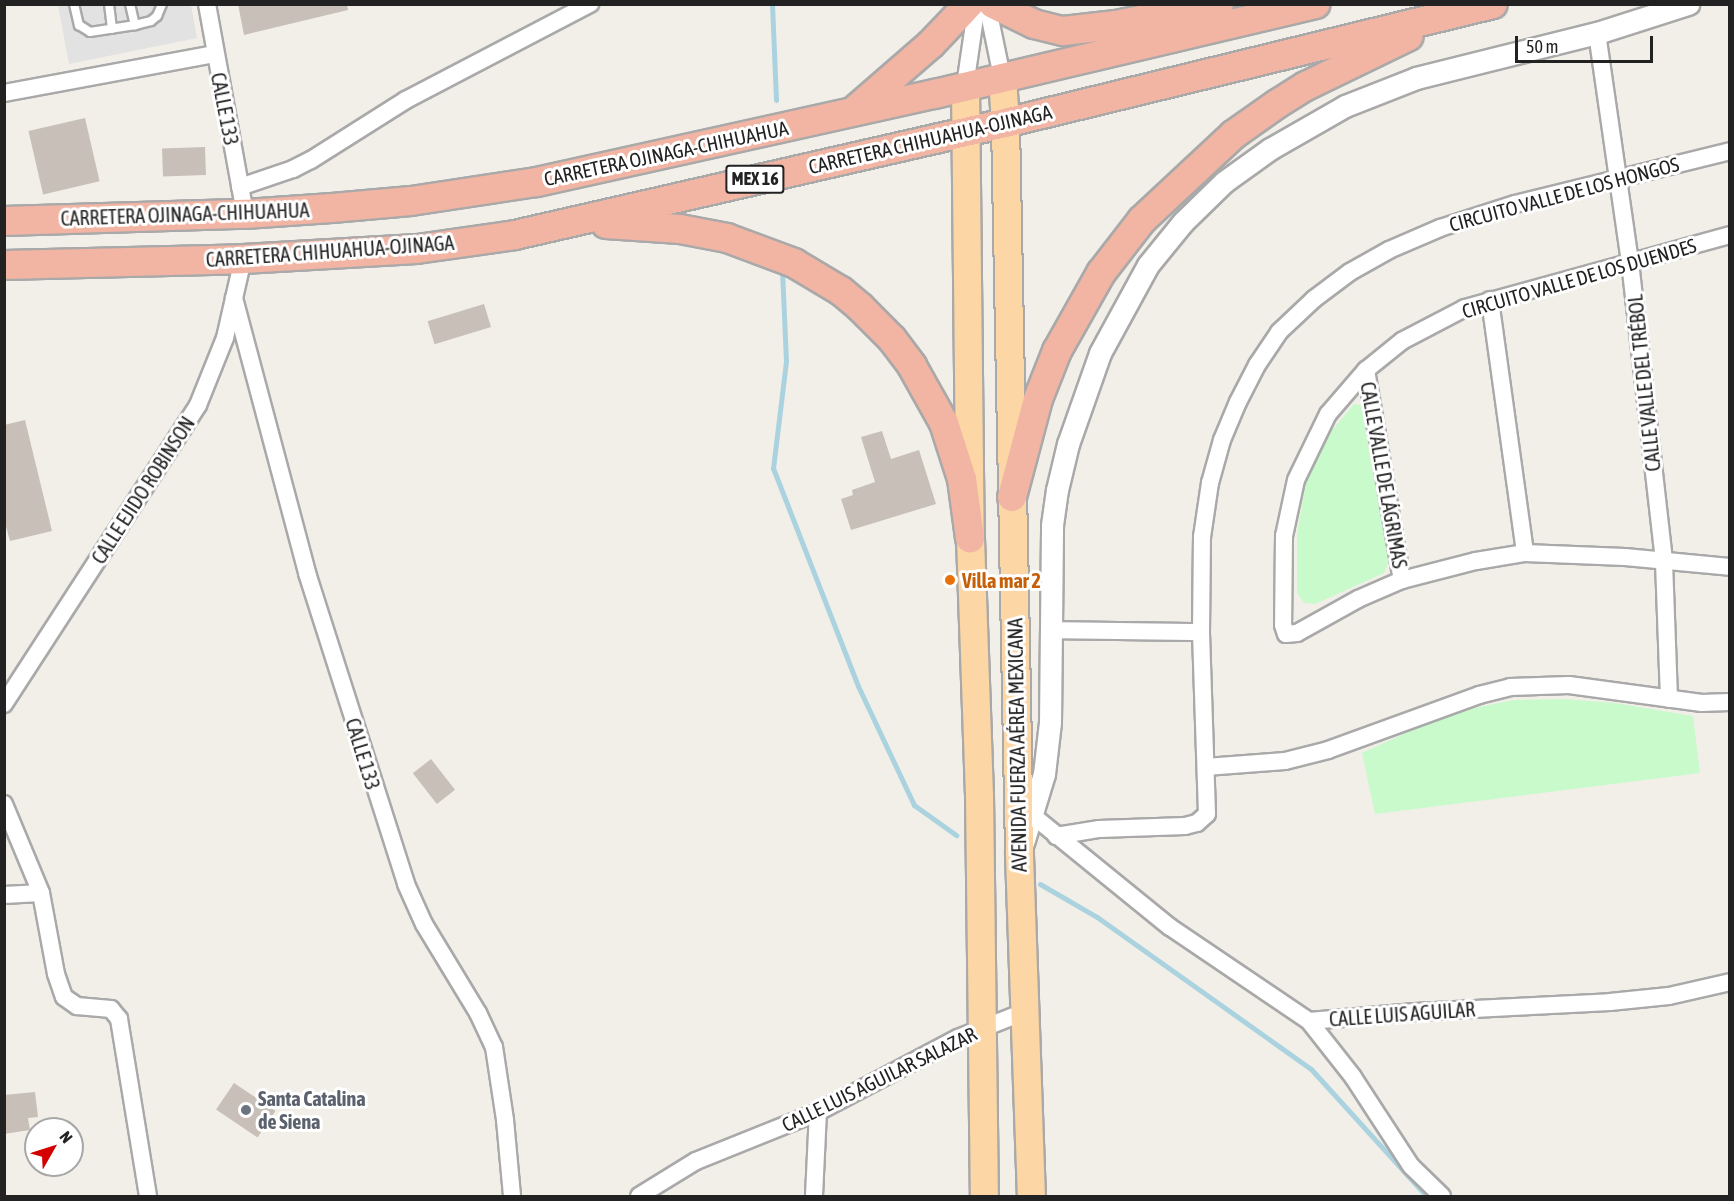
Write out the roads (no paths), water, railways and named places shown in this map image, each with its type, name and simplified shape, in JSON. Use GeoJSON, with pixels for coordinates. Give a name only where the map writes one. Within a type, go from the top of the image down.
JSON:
{"type":"FeatureCollection","features":[{"type":"Feature","properties":{"kind":"highway"},"geometry":{"type":"LineString","coordinates":[[854,111],[931,44],[969,4]]}},
{"type":"Feature","properties":{"kind":"highway"},"geometry":{"type":"LineString","coordinates":[[993,4],[1034,24],[1063,31],[1116,25],[1219,4]]}},
{"type":"Feature","properties":{"kind":"highway","name":"CARRETERA OJINAGA-CHIHUAHUA"},"geometry":{"type":"LineString","coordinates":[[4,221],[242,200],[411,201],[537,182],[965,86],[1315,4]]}},
{"type":"Feature","properties":{"kind":"highway","name":"CARRETERA CHIHUAHUA-OJINAGA"},"geometry":{"type":"LineString","coordinates":[[4,265],[243,259],[417,249],[515,235],[1005,123],[1385,17],[1465,11],[1492,4]]}},
{"type":"Feature","properties":{"kind":"highway"},"geometry":{"type":"LineString","coordinates":[[1012,497],[1038,399],[1057,351],[1101,273],[1142,220],[1233,135],[1276,104],[1353,63],[1465,11]]}},
{"type":"Feature","properties":{"kind":"highway"},"geometry":{"type":"LineString","coordinates":[[568,224],[649,226],[727,238],[794,263],[841,291],[892,339],[912,366],[944,423],[962,478],[970,538]]}},
{"type":"Feature","properties":{"kind":"main road","name":"AVENIDA FUERZA AÉREA MEXICANA"},"geometry":{"type":"LineString","coordinates":[[1002,77],[1005,123],[1019,855],[1031,1197]]}},
{"type":"Feature","properties":{"kind":"main road","name":"AVENIDA FUERZA AÉREA MEXICANA"},"geometry":{"type":"LineString","coordinates":[[965,86],[970,538],[979,795],[984,1197]]}},
{"type":"Feature","properties":{"kind":"street","name":"CALLE 133"},"geometry":{"type":"LineString","coordinates":[[207,4],[242,200]]}},
{"type":"Feature","properties":{"kind":"street"},"geometry":{"type":"LineString","coordinates":[[242,200],[416,94],[590,4]]}},
{"type":"Feature","properties":{"kind":"street"},"geometry":{"type":"LineString","coordinates":[[965,86],[977,4]]}},
{"type":"Feature","properties":{"kind":"street"},"geometry":{"type":"LineString","coordinates":[[987,4],[1002,77]]}},
{"type":"Feature","properties":{"kind":"street"},"geometry":{"type":"LineString","coordinates":[[1019,855],[1044,774],[1050,722],[1052,525],[1062,467],[1080,405],[1100,353],[1148,265],[1183,222],[1224,182],[1312,123],[1345,106],[1416,78],[1597,33],[1688,4]]}},
{"type":"Feature","properties":{"kind":"street","name":"CALLE VALLE DEL TRÉBOL"},"geometry":{"type":"LineString","coordinates":[[1597,33],[1630,262],[1664,562],[1669,699]]}},
{"type":"Feature","properties":{"kind":"street"},"geometry":{"type":"LineString","coordinates":[[4,93],[215,54]]}},
{"type":"Feature","properties":{"kind":"street","name":"CIRCUITO VALLE DE LOS HONGOS"},"geometry":{"type":"LineString","coordinates":[[1056,836],[1099,829],[1192,825],[1203,820],[1208,808],[1201,632],[1202,537],[1210,483],[1222,440],[1238,402],[1257,365],[1279,333],[1314,299],[1350,272],[1389,250],[1440,228],[1515,204],[1617,177],[1730,152]]}},
{"type":"Feature","properties":{"kind":"street","name":"CIRCUITO VALLE DE LOS DUENDES"},"geometry":{"type":"LineString","coordinates":[[1730,235],[1490,300],[1438,320],[1402,341],[1366,370],[1328,414],[1296,480],[1284,536],[1282,575],[1284,631],[1286,634],[1297,633],[1358,599],[1402,580],[1476,561],[1525,553],[1625,557],[1730,567]]}},
{"type":"Feature","properties":{"kind":"street","name":"CALLE EJIDO ROBINSON"},"geometry":{"type":"LineString","coordinates":[[4,704],[198,405],[214,369],[243,259]]}},
{"type":"Feature","properties":{"kind":"street","name":"CALLE 133"},"geometry":{"type":"LineString","coordinates":[[234,298],[307,573],[406,884],[424,924],[488,1031],[494,1047],[506,1120],[512,1197]]}},
{"type":"Feature","properties":{"kind":"street"},"geometry":{"type":"LineString","coordinates":[[1490,300],[1525,553]]}},
{"type":"Feature","properties":{"kind":"street","name":"CALLE VALLE DE LÁGRIMAS"},"geometry":{"type":"LineString","coordinates":[[1366,370],[1402,580]]}},
{"type":"Feature","properties":{"kind":"street"},"geometry":{"type":"LineString","coordinates":[[1052,630],[1201,632]]}},
{"type":"Feature","properties":{"kind":"street"},"geometry":{"type":"LineString","coordinates":[[1206,767],[1258,764],[1328,750],[1479,694],[1510,687],[1569,685],[1702,703],[1730,702]]}},
{"type":"Feature","properties":{"kind":"street"},"geometry":{"type":"LineString","coordinates":[[4,804],[41,893],[56,974],[64,997],[77,1006],[111,1009],[119,1019],[148,1197]]}},
{"type":"Feature","properties":{"kind":"street","name":"CALLE LUIS AGUILAR"},"geometry":{"type":"LineString","coordinates":[[1032,815],[1170,927],[1309,1021],[1415,1012],[1610,1002],[1669,996],[1730,982]]}},
{"type":"Feature","properties":{"kind":"street"},"geometry":{"type":"LineString","coordinates":[[4,896],[41,893]]}},
{"type":"Feature","properties":{"kind":"street","name":"CALLE LUIS AGUILAR SALAZAR"},"geometry":{"type":"LineString","coordinates":[[639,1197],[696,1161],[818,1112],[932,1051],[1024,1012]]}},
{"type":"Feature","properties":{"kind":"street"},"geometry":{"type":"LineString","coordinates":[[1309,1021],[1353,1077],[1411,1166],[1442,1197]]}},
{"type":"Feature","properties":{"kind":"street"},"geometry":{"type":"LineString","coordinates":[[814,1197],[818,1112]]}},
{"type":"Feature","properties":{"kind":"lane"},"geometry":{"type":"LineString","coordinates":[[74,4],[77,21],[83,29],[90,32],[151,21],[157,16],[162,4]]}},
{"type":"Feature","properties":{"kind":"lane"},"geometry":{"type":"LineString","coordinates":[[109,4],[112,29]]}},
{"type":"Feature","properties":{"kind":"lane"},"geometry":{"type":"LineString","coordinates":[[130,4],[135,25]]}},
{"type":"Feature","properties":{"kind":"waterway"},"geometry":{"type":"LineString","coordinates":[[772,4],[776,100]]}},
{"type":"Feature","properties":{"kind":"waterway"},"geometry":{"type":"LineString","coordinates":[[782,270],[786,361],[773,468],[858,686],[914,805],[956,835]]}},
{"type":"Feature","properties":{"kind":"waterway"},"geometry":{"type":"LineString","coordinates":[[1040,884],[1097,917],[1311,1069],[1426,1196]]}},
{"type":"Feature","properties":{"kind":"place","name":"Villa mar 2"},"geometry":{"type":"Point","coordinates":[950,580]}},
{"type":"Feature","properties":{"kind":"place","name":"Santa Catalina de Siena"},"geometry":{"type":"Point","coordinates":[246,1110]}}]}
